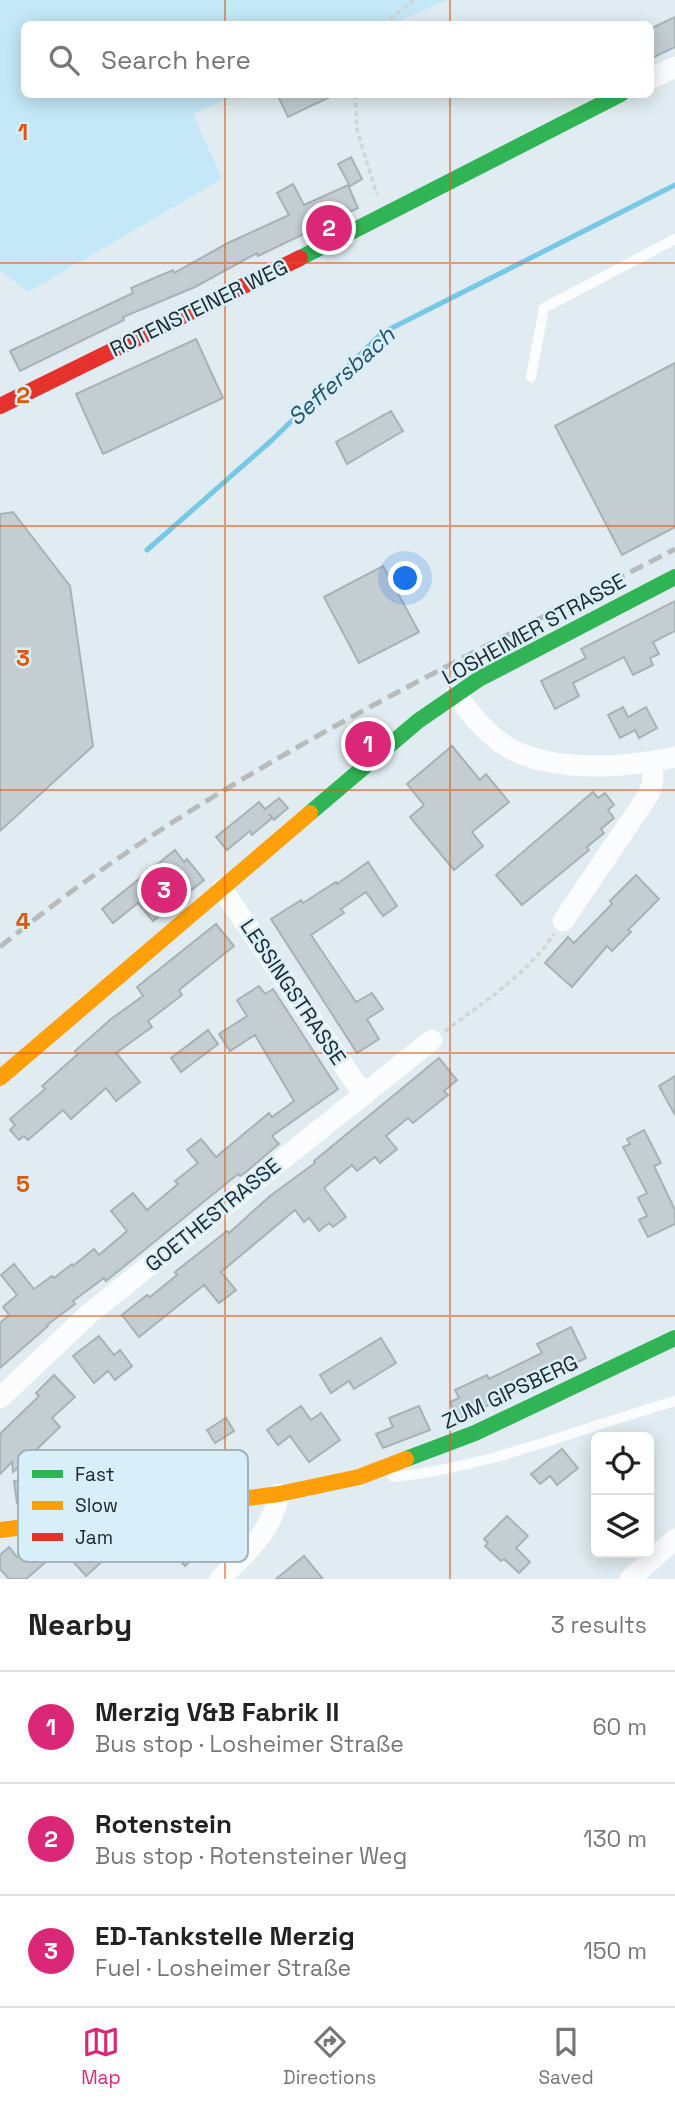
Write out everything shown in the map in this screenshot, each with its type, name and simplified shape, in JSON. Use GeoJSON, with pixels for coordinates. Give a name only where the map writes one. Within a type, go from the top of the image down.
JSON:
{"type":"FeatureCollection","features":[{"type":"Feature","properties":{"kind":"street"},"geometry":{"type":"LineString","coordinates":[[654,77],[675,67]]}},
{"type":"Feature","properties":{"kind":"street","name":"ROTENSTEINER WEG"},"geometry":{"type":"LineString","coordinates":[[0,406],[384,217],[613,98]]}},
{"type":"Feature","properties":{"kind":"street","name":"LOSHEIMER STRASSE"},"geometry":{"type":"LineString","coordinates":[[0,1078],[378,754],[456,694],[479,679],[675,577]]}},
{"type":"Feature","properties":{"kind":"street"},"geometry":{"type":"LineString","coordinates":[[456,694],[473,718],[508,747],[532,757],[559,764],[604,765],[652,762],[675,757]]}},
{"type":"Feature","properties":{"kind":"street"},"geometry":{"type":"LineString","coordinates":[[563,921],[649,794],[653,780],[652,762]]}},
{"type":"Feature","properties":{"kind":"street","name":"LESSINGSTRASSE"},"geometry":{"type":"LineString","coordinates":[[222,889],[364,1095]]}},
{"type":"Feature","properties":{"kind":"street","name":"GOETHESTRASSE"},"geometry":{"type":"LineString","coordinates":[[0,1398],[90,1313],[432,1040]]}},
{"type":"Feature","properties":{"kind":"street","name":"ZUM GIPSBERG"},"geometry":{"type":"LineString","coordinates":[[248,1498],[359,1477],[475,1433],[675,1338]]}},
{"type":"Feature","properties":{"kind":"street"},"geometry":{"type":"LineString","coordinates":[[248,1549],[268,1528],[275,1514],[279,1494]]}},
{"type":"Feature","properties":{"kind":"street","name":"ZUM GIPSBERG"},"geometry":{"type":"LineString","coordinates":[[0,1530],[18,1528]]}},
{"type":"Feature","properties":{"kind":"street"},"geometry":{"type":"LineString","coordinates":[[630,1579],[675,1538]]}},
{"type":"Feature","properties":{"kind":"street"},"geometry":{"type":"LineString","coordinates":[[220,1579],[236,1562]]}},
{"type":"Feature","properties":{"kind":"lane"},"geometry":{"type":"LineString","coordinates":[[531,377],[544,307],[675,239]]}},
{"type":"Feature","properties":{"kind":"lane","name":"ZUM GIPSBERG"},"geometry":{"type":"LineString","coordinates":[[359,1477],[389,1478],[434,1473],[517,1452],[675,1401]]}},
{"type":"Feature","properties":{"kind":"path"},"geometry":{"type":"LineString","coordinates":[[387,21],[414,0]]}},
{"type":"Feature","properties":{"kind":"path"},"geometry":{"type":"LineString","coordinates":[[355,98],[357,130],[384,217]]}},
{"type":"Feature","properties":{"kind":"path"},"geometry":{"type":"LineString","coordinates":[[432,1040],[514,980],[543,949],[563,921]]}},
{"type":"Feature","properties":{"kind":"shaded area"},"geometry":{"type":"Polygon","coordinates":[[[0,0],[447,0],[399,21],[21,21],[21,98],[230,98],[193,114],[222,179],[28,292],[0,270],[0,0]]]}},
{"type":"Feature","properties":{"kind":"building"},"geometry":{"type":"Polygon","coordinates":[[[675,17],[675,47],[654,57],[654,27],[675,17]]]}},
{"type":"Feature","properties":{"kind":"building"},"geometry":{"type":"Polygon","coordinates":[[[279,98],[328,98],[288,117],[279,98]]]}},
{"type":"Feature","properties":{"kind":"building"},"geometry":{"type":"Polygon","coordinates":[[[351,157],[362,179],[350,186],[338,164],[351,157]]]}},
{"type":"Feature","properties":{"kind":"building"},"geometry":{"type":"Polygon","coordinates":[[[293,184],[304,205],[348,185],[358,208],[258,256],[257,253],[195,287],[123,317],[124,320],[20,371],[10,351],[133,293],[131,288],[173,270],[174,273],[228,243],[289,215],[277,193],[293,184]]]}},
{"type":"Feature","properties":{"kind":"building"},"geometry":{"type":"Polygon","coordinates":[[[196,339],[223,398],[103,454],[76,394],[196,339]]]}},
{"type":"Feature","properties":{"kind":"building"},"geometry":{"type":"Polygon","coordinates":[[[675,363],[675,527],[622,555],[555,426],[675,363]]]}},
{"type":"Feature","properties":{"kind":"building"},"geometry":{"type":"Polygon","coordinates":[[[391,411],[403,431],[347,464],[336,442],[391,411]]]}},
{"type":"Feature","properties":{"kind":"building"},"geometry":{"type":"Polygon","coordinates":[[[13,512],[70,586],[93,746],[0,831],[0,514],[13,512]]]}},
{"type":"Feature","properties":{"kind":"building"},"geometry":{"type":"Polygon","coordinates":[[[383,566],[419,632],[359,663],[324,597],[383,566]]]}},
{"type":"Feature","properties":{"kind":"building"},"geometry":{"type":"Polygon","coordinates":[[[675,601],[675,631],[653,642],[659,654],[650,658],[653,665],[633,675],[624,657],[573,683],[579,696],[555,709],[541,681],[586,658],[581,649],[675,601]]]}},
{"type":"Feature","properties":{"kind":"building"},"geometry":{"type":"Polygon","coordinates":[[[623,707],[628,717],[646,707],[657,728],[639,738],[635,730],[620,738],[608,715],[623,707]]]}},
{"type":"Feature","properties":{"kind":"building"},"geometry":{"type":"Polygon","coordinates":[[[452,746],[480,780],[486,774],[509,802],[472,832],[483,846],[454,870],[410,817],[424,805],[407,784],[452,746]]]}},
{"type":"Feature","properties":{"kind":"building"},"geometry":{"type":"Polygon","coordinates":[[[593,792],[598,798],[605,793],[614,805],[608,810],[614,818],[601,829],[604,833],[587,847],[589,850],[522,905],[496,875],[593,792]]]}},
{"type":"Feature","properties":{"kind":"building"},"geometry":{"type":"Polygon","coordinates":[[[279,798],[288,808],[274,820],[269,814],[272,818],[252,835],[250,831],[227,850],[216,837],[259,802],[265,809],[279,798]]]}},
{"type":"Feature","properties":{"kind":"building"},"geometry":{"type":"Polygon","coordinates":[[[175,850],[184,862],[187,859],[204,880],[153,921],[138,903],[113,923],[102,909],[175,850]]]}},
{"type":"Feature","properties":{"kind":"building"},"geometry":{"type":"Polygon","coordinates":[[[368,862],[397,906],[383,916],[366,892],[341,909],[344,913],[311,935],[356,1002],[372,993],[383,1009],[367,1019],[379,1039],[357,1053],[271,919],[301,900],[303,903],[336,882],[337,884],[368,862]]]}},
{"type":"Feature","properties":{"kind":"building"},"geometry":{"type":"Polygon","coordinates":[[[636,875],[659,899],[628,930],[631,932],[612,951],[607,946],[572,987],[545,963],[568,937],[574,943],[636,875]]]}},
{"type":"Feature","properties":{"kind":"building"},"geometry":{"type":"Polygon","coordinates":[[[216,924],[234,946],[179,990],[182,995],[148,1021],[152,1027],[116,1053],[140,1082],[116,1101],[106,1088],[71,1119],[63,1110],[28,1140],[24,1136],[19,1140],[10,1130],[15,1125],[10,1119],[45,1089],[42,1086],[78,1054],[75,1051],[111,1019],[143,996],[137,987],[216,924]]]}},
{"type":"Feature","properties":{"kind":"building"},"geometry":{"type":"Polygon","coordinates":[[[259,986],[265,994],[273,989],[338,1089],[272,1136],[279,1144],[106,1281],[104,1278],[73,1301],[75,1304],[47,1325],[0,1368],[0,1323],[9,1315],[3,1307],[17,1295],[1,1275],[14,1264],[34,1289],[72,1264],[73,1266],[94,1249],[99,1255],[127,1231],[111,1211],[133,1193],[147,1210],[178,1184],[175,1181],[198,1163],[187,1150],[201,1139],[216,1157],[269,1113],[272,1117],[294,1101],[255,1035],[230,1051],[219,1034],[247,1016],[237,1000],[259,986]]]}},
{"type":"Feature","properties":{"kind":"building"},"geometry":{"type":"Polygon","coordinates":[[[208,1030],[218,1044],[181,1072],[171,1058],[208,1030]]]}},
{"type":"Feature","properties":{"kind":"building"},"geometry":{"type":"Polygon","coordinates":[[[439,1058],[457,1080],[444,1091],[448,1095],[413,1123],[408,1118],[386,1136],[397,1149],[380,1163],[375,1157],[357,1171],[352,1165],[324,1188],[346,1217],[333,1227],[329,1223],[319,1231],[309,1218],[304,1222],[295,1210],[221,1272],[236,1290],[219,1303],[204,1285],[139,1337],[122,1315],[147,1295],[150,1297],[177,1275],[175,1272],[227,1231],[229,1233],[270,1196],[315,1163],[314,1161],[439,1058]]]}},
{"type":"Feature","properties":{"kind":"building"},"geometry":{"type":"Polygon","coordinates":[[[675,1076],[675,1115],[659,1086],[675,1076]]]}},
{"type":"Feature","properties":{"kind":"building"},"geometry":{"type":"Polygon","coordinates":[[[644,1130],[661,1163],[654,1166],[675,1210],[675,1224],[648,1237],[639,1220],[647,1216],[638,1198],[647,1193],[623,1147],[630,1144],[627,1139],[644,1130]]]}},
{"type":"Feature","properties":{"kind":"building"},"geometry":{"type":"Polygon","coordinates":[[[571,1327],[586,1358],[458,1420],[450,1402],[459,1398],[455,1390],[487,1375],[489,1379],[542,1353],[537,1344],[571,1327]]]}},
{"type":"Feature","properties":{"kind":"building"},"geometry":{"type":"Polygon","coordinates":[[[99,1336],[114,1355],[120,1350],[132,1366],[115,1380],[108,1371],[94,1383],[73,1356],[99,1336]]]}},
{"type":"Feature","properties":{"kind":"building"},"geometry":{"type":"Polygon","coordinates":[[[381,1338],[396,1363],[354,1389],[349,1381],[331,1393],[320,1375],[381,1338]]]}},
{"type":"Feature","properties":{"kind":"building"},"geometry":{"type":"Polygon","coordinates":[[[54,1375],[75,1397],[52,1418],[60,1427],[36,1450],[18,1450],[18,1467],[13,1472],[12,1462],[0,1474],[0,1434],[39,1396],[36,1393],[54,1375]]]}},
{"type":"Feature","properties":{"kind":"building"},"geometry":{"type":"Polygon","coordinates":[[[301,1406],[311,1420],[321,1413],[340,1440],[309,1462],[290,1436],[278,1445],[267,1430],[301,1406]]]}},
{"type":"Feature","properties":{"kind":"building"},"geometry":{"type":"Polygon","coordinates":[[[419,1406],[430,1430],[383,1448],[376,1434],[393,1427],[389,1418],[419,1406]]]}},
{"type":"Feature","properties":{"kind":"building"},"geometry":{"type":"Polygon","coordinates":[[[226,1418],[234,1431],[215,1443],[207,1430],[226,1418]]]}},
{"type":"Feature","properties":{"kind":"building"},"geometry":{"type":"Polygon","coordinates":[[[562,1449],[578,1468],[557,1485],[550,1476],[540,1484],[531,1474],[562,1449]]]}},
{"type":"Feature","properties":{"kind":"building"},"geometry":{"type":"Polygon","coordinates":[[[18,1480],[18,1503],[17,1503],[14,1481],[18,1480]]]}},
{"type":"Feature","properties":{"kind":"building"},"geometry":{"type":"Polygon","coordinates":[[[507,1516],[528,1536],[516,1548],[530,1562],[519,1573],[485,1546],[488,1543],[484,1539],[507,1516]]]}},
{"type":"Feature","properties":{"kind":"building"},"geometry":{"type":"Polygon","coordinates":[[[9,1547],[18,1562],[46,1562],[26,1579],[9,1579],[0,1569],[0,1555],[9,1547]]]}},
{"type":"Feature","properties":{"kind":"building"},"geometry":{"type":"Polygon","coordinates":[[[304,1556],[323,1579],[276,1579],[304,1556]]]}},
{"type":"Feature","properties":{"kind":"building"},"geometry":{"type":"Polygon","coordinates":[[[74,1562],[101,1562],[86,1576],[74,1562]]]}},
{"type":"Feature","properties":{"kind":"waterway","name":"Seffersbach"},"geometry":{"type":"LineString","coordinates":[[147,550],[272,440],[382,333],[675,185]]}},
{"type":"Feature","properties":{"kind":"railway"},"geometry":{"type":"LineString","coordinates":[[0,947],[77,887],[241,780],[414,684],[675,549]]}},
{"type":"Feature","properties":{"kind":"traffic: fast"},"geometry":{"type":"LineString","coordinates":[[300,258],[613,98]]}},
{"type":"Feature","properties":{"kind":"traffic: fast"},"geometry":{"type":"LineString","coordinates":[[310,813],[418,721],[479,679],[675,577]]}},
{"type":"Feature","properties":{"kind":"traffic: fast"},"geometry":{"type":"LineString","coordinates":[[406,1459],[475,1433],[675,1338]]}},
{"type":"Feature","properties":{"kind":"traffic: slow"},"geometry":{"type":"LineString","coordinates":[[0,1078],[310,813]]}},
{"type":"Feature","properties":{"kind":"traffic: slow"},"geometry":{"type":"LineString","coordinates":[[248,1498],[359,1477],[406,1459]]}},
{"type":"Feature","properties":{"kind":"traffic: slow"},"geometry":{"type":"LineString","coordinates":[[0,1530],[18,1528]]}},
{"type":"Feature","properties":{"kind":"traffic: jam"},"geometry":{"type":"LineString","coordinates":[[0,406],[300,258]]}},
{"type":"Feature","properties":{"kind":"place","name":"Rotenstein"},"geometry":{"type":"Point","coordinates":[329,228]}},
{"type":"Feature","properties":{"kind":"place","name":"Merzig V&B Fabrik II"},"geometry":{"type":"Point","coordinates":[368,744]}},
{"type":"Feature","properties":{"kind":"place","name":"ED-Tankstelle Merzig"},"geometry":{"type":"Point","coordinates":[164,890]}}]}
